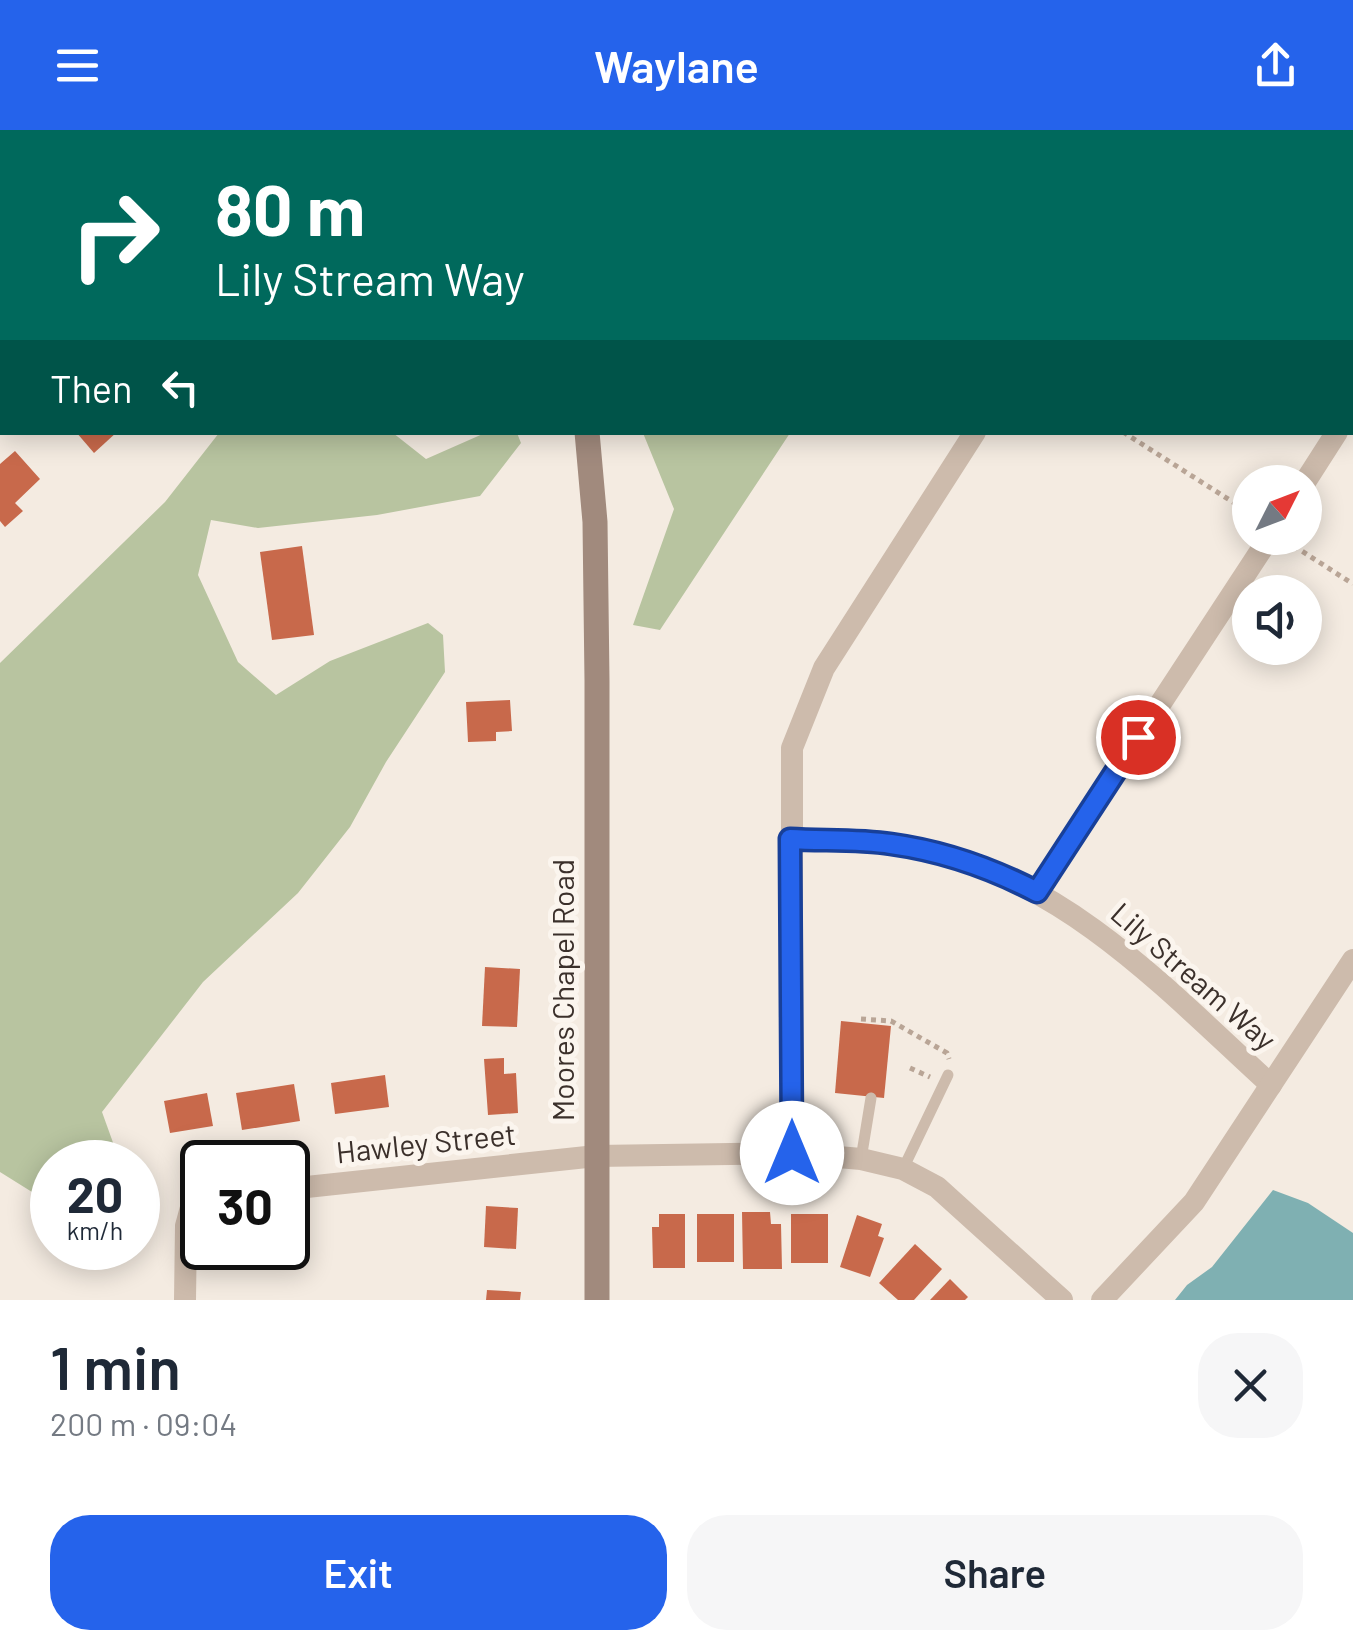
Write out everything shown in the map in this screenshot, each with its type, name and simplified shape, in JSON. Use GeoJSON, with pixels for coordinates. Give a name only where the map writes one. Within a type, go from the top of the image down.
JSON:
{"type":"FeatureCollection","features":[{"type":"Feature","properties":{"kind":"street","name":"Moores Chapel Road"},"geometry":{"type":"LineString","coordinates":[[587,435],[595,522],[597,680],[597,1300]]}},
{"type":"Feature","properties":{"kind":"street"},"geometry":{"type":"LineString","coordinates":[[792,1153],[792,748],[824,668],[973,435]]}},
{"type":"Feature","properties":{"kind":"street"},"geometry":{"type":"LineString","coordinates":[[1316,465],[1336,435]]}},
{"type":"Feature","properties":{"kind":"street"},"geometry":{"type":"LineString","coordinates":[[1037,892],[1258,555]]}},
{"type":"Feature","properties":{"kind":"street","name":"Lily Stream Way"},"geometry":{"type":"LineString","coordinates":[[790,839],[888,843],[933,852],[979,865],[1037,892],[1134,958],[1271,1085]]}},
{"type":"Feature","properties":{"kind":"street"},"geometry":{"type":"LineString","coordinates":[[1102,1300],[1194,1202],[1353,960]]}},
{"type":"Feature","properties":{"kind":"street","name":"Hawley Street"},"geometry":{"type":"LineString","coordinates":[[310,1186],[596,1156],[792,1153],[860,1159],[902,1169],[937,1186],[1062,1300]]}},
{"type":"Feature","properties":{"kind":"street"},"geometry":{"type":"LineString","coordinates":[[185,1270],[185,1300]]}},
{"type":"Feature","properties":{"kind":"lane"},"geometry":{"type":"LineString","coordinates":[[902,1169],[947,1070]]}},
{"type":"Feature","properties":{"kind":"lane"},"geometry":{"type":"LineString","coordinates":[[860,1159],[871,1098]]}},
{"type":"Feature","properties":{"kind":"path"},"geometry":{"type":"LineString","coordinates":[[1129,435],[1232,502]]}},
{"type":"Feature","properties":{"kind":"path"},"geometry":{"type":"LineString","coordinates":[[1308,555],[1353,584]]}},
{"type":"Feature","properties":{"kind":"path"},"geometry":{"type":"LineString","coordinates":[[861,1019],[891,1021],[947,1053],[947,1070]]}},
{"type":"Feature","properties":{"kind":"green space"},"geometry":{"type":"Polygon","coordinates":[[[217,435],[396,435],[426,459],[480,435],[518,435],[521,443],[480,496],[377,515],[258,528],[211,520],[198,575],[238,662],[276,695],[330,661],[428,623],[443,635],[445,672],[386,762],[350,827],[298,893],[203,982],[102,1112],[112,1140],[30,1140],[30,1191],[0,1172],[0,663],[165,502],[217,435]]]}},
{"type":"Feature","properties":{"kind":"green space"},"geometry":{"type":"Polygon","coordinates":[[[644,435],[789,435],[660,630],[633,625],[674,509],[644,435]]]}},
{"type":"Feature","properties":{"kind":"water"},"geometry":{"type":"Polygon","coordinates":[[[1273,1190],[1308,1203],[1353,1233],[1353,1300],[1175,1300],[1187,1285],[1212,1267],[1273,1190]]]}},
{"type":"Feature","properties":{"kind":"building"},"geometry":{"type":"Polygon","coordinates":[[[79,435],[114,435],[94,453],[79,435]]]}},
{"type":"Feature","properties":{"kind":"building"},"geometry":{"type":"Polygon","coordinates":[[[15,451],[40,479],[15,503],[23,511],[5,527],[0,521],[0,464],[15,451]]]}},
{"type":"Feature","properties":{"kind":"building"},"geometry":{"type":"Polygon","coordinates":[[[302,546],[314,635],[272,640],[260,552],[302,546]]]}},
{"type":"Feature","properties":{"kind":"building"},"geometry":{"type":"Polygon","coordinates":[[[510,700],[512,731],[496,732],[496,741],[468,742],[466,702],[510,700]]]}},
{"type":"Feature","properties":{"kind":"building"},"geometry":{"type":"Polygon","coordinates":[[[485,967],[520,969],[517,1027],[482,1026],[485,967]]]}},
{"type":"Feature","properties":{"kind":"building"},"geometry":{"type":"Polygon","coordinates":[[[841,1021],[891,1026],[884,1098],[835,1093],[841,1021]]]}},
{"type":"Feature","properties":{"kind":"building"},"geometry":{"type":"Polygon","coordinates":[[[504,1058],[504,1074],[516,1073],[518,1113],[488,1115],[484,1059],[504,1058]]]}},
{"type":"Feature","properties":{"kind":"building"},"geometry":{"type":"Polygon","coordinates":[[[385,1075],[389,1107],[335,1114],[331,1083],[385,1075]]]}},
{"type":"Feature","properties":{"kind":"building"},"geometry":{"type":"Polygon","coordinates":[[[294,1084],[300,1121],[242,1130],[236,1093],[294,1084]]]}},
{"type":"Feature","properties":{"kind":"building"},"geometry":{"type":"Polygon","coordinates":[[[207,1093],[213,1126],[170,1133],[164,1101],[207,1093]]]}},
{"type":"Feature","properties":{"kind":"building"},"geometry":{"type":"Polygon","coordinates":[[[486,1206],[518,1208],[516,1249],[484,1247],[486,1206]]]}},
{"type":"Feature","properties":{"kind":"building"},"geometry":{"type":"Polygon","coordinates":[[[742,1212],[770,1212],[771,1224],[781,1224],[782,1269],[743,1269],[742,1212]]]}},
{"type":"Feature","properties":{"kind":"building"},"geometry":{"type":"Polygon","coordinates":[[[659,1214],[685,1214],[685,1268],[653,1268],[652,1227],[659,1227],[659,1214]]]}},
{"type":"Feature","properties":{"kind":"building"},"geometry":{"type":"Polygon","coordinates":[[[697,1214],[734,1214],[734,1262],[697,1262],[697,1214]]]}},
{"type":"Feature","properties":{"kind":"building"},"geometry":{"type":"Polygon","coordinates":[[[791,1214],[828,1214],[828,1263],[791,1263],[791,1214]]]}},
{"type":"Feature","properties":{"kind":"building"},"geometry":{"type":"Polygon","coordinates":[[[857,1215],[882,1224],[878,1236],[884,1238],[870,1277],[840,1267],[857,1215]]]}},
{"type":"Feature","properties":{"kind":"building"},"geometry":{"type":"Polygon","coordinates":[[[915,1244],[942,1269],[914,1300],[898,1300],[879,1283],[915,1244]]]}},
{"type":"Feature","properties":{"kind":"building"},"geometry":{"type":"Polygon","coordinates":[[[950,1279],[968,1297],[930,1300],[950,1279]]]}},
{"type":"Feature","properties":{"kind":"building"},"geometry":{"type":"Polygon","coordinates":[[[487,1290],[521,1292],[520,1300],[486,1300],[487,1290]]]}},
{"type":"Feature","properties":{"kind":"route"},"geometry":{"type":"LineString","coordinates":[[792,1153],[790,839],[888,843],[933,852],[979,865],[1037,892],[1138,737]]}}]}
